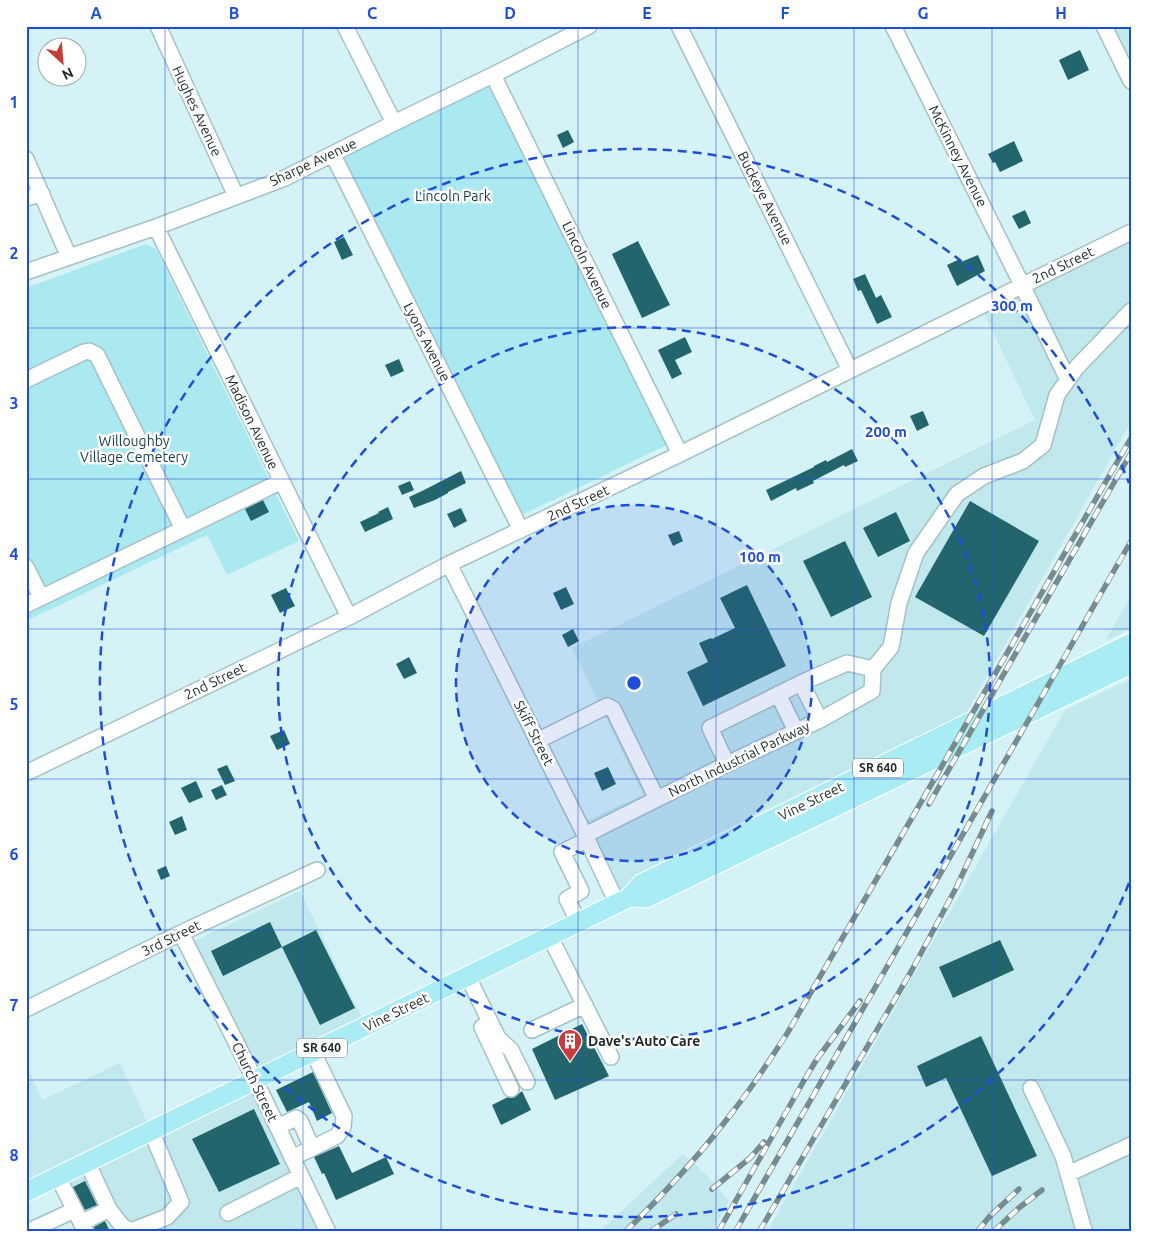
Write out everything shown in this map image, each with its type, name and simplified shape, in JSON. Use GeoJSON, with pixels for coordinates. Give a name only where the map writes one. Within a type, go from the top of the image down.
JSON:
{"type":"FeatureCollection","features":[{"type":"Feature","properties":{"kind":"main road","name":"Vine Street"},"geometry":{"type":"LineString","coordinates":[[26,1192],[550,937],[623,900],[641,884],[1131,644]]}},
{"type":"Feature","properties":{"kind":"main road","name":"Vine Street"},"geometry":{"type":"LineString","coordinates":[[623,900],[646,898],[1131,664]]}},
{"type":"Feature","properties":{"kind":"street","name":"Hughes Avenue"},"geometry":{"type":"LineString","coordinates":[[158,26],[236,196]]}},
{"type":"Feature","properties":{"kind":"street"},"geometry":{"type":"LineString","coordinates":[[345,26],[394,123]]}},
{"type":"Feature","properties":{"kind":"street","name":"Buckeye Avenue"},"geometry":{"type":"LineString","coordinates":[[679,26],[850,370]]}},
{"type":"Feature","properties":{"kind":"street","name":"McKinney Avenue"},"geometry":{"type":"LineString","coordinates":[[893,26],[1068,380]]}},
{"type":"Feature","properties":{"kind":"street"},"geometry":{"type":"LineString","coordinates":[[1104,26],[1131,81]]}},
{"type":"Feature","properties":{"kind":"street","name":"Sharpe Avenue"},"geometry":{"type":"LineString","coordinates":[[26,272],[156,227],[285,178],[493,75],[583,28]]}},
{"type":"Feature","properties":{"kind":"street","name":"Lincoln Avenue"},"geometry":{"type":"LineString","coordinates":[[493,75],[680,454]]}},
{"type":"Feature","properties":{"kind":"street","name":"Lyons Avenue"},"geometry":{"type":"LineString","coordinates":[[333,154],[521,530]]}},
{"type":"Feature","properties":{"kind":"street"},"geometry":{"type":"LineString","coordinates":[[26,160],[69,257]]}},
{"type":"Feature","properties":{"kind":"street"},"geometry":{"type":"LineString","coordinates":[[26,198],[42,194]]}},
{"type":"Feature","properties":{"kind":"street","name":"Madison Avenue"},"geometry":{"type":"LineString","coordinates":[[156,227],[349,617]]}},
{"type":"Feature","properties":{"kind":"street","name":"2nd Street"},"geometry":{"type":"LineString","coordinates":[[26,773],[349,617],[449,564],[680,454],[1131,232]]}},
{"type":"Feature","properties":{"kind":"street"},"geometry":{"type":"LineString","coordinates":[[727,764],[710,728],[801,683],[847,663],[873,669],[891,647],[899,603],[916,553],[957,494],[984,476],[1023,461],[1043,444],[1057,395],[1077,367],[1131,311]]}},
{"type":"Feature","properties":{"kind":"street"},"geometry":{"type":"LineString","coordinates":[[26,380],[89,350],[97,355],[183,529]]}},
{"type":"Feature","properties":{"kind":"street"},"geometry":{"type":"LineString","coordinates":[[26,605],[282,481]]}},
{"type":"Feature","properties":{"kind":"street","name":"Skiff Street"},"geometry":{"type":"LineString","coordinates":[[449,564],[586,838],[623,900]]}},
{"type":"Feature","properties":{"kind":"street"},"geometry":{"type":"LineString","coordinates":[[26,567],[41,597]]}},
{"type":"Feature","properties":{"kind":"street","name":"North Industrial Parkway"},"geometry":{"type":"LineString","coordinates":[[579,922],[567,899],[581,892],[562,852],[657,799],[820,720],[872,691],[873,669]]}},
{"type":"Feature","properties":{"kind":"street"},"geometry":{"type":"LineString","coordinates":[[801,683],[820,720]]}},
{"type":"Feature","properties":{"kind":"street"},"geometry":{"type":"LineString","coordinates":[[778,694],[796,731]]}},
{"type":"Feature","properties":{"kind":"street"},"geometry":{"type":"LineString","coordinates":[[537,740],[607,706],[613,709],[657,799]]}},
{"type":"Feature","properties":{"kind":"street","name":"3rd Street"},"geometry":{"type":"LineString","coordinates":[[26,1009],[181,933],[317,870]]}},
{"type":"Feature","properties":{"kind":"street","name":"Church Street"},"geometry":{"type":"LineString","coordinates":[[181,933],[255,1080],[328,1232]]}},
{"type":"Feature","properties":{"kind":"street"},"geometry":{"type":"LineString","coordinates":[[550,937],[611,1057]]}},
{"type":"Feature","properties":{"kind":"street"},"geometry":{"type":"LineString","coordinates":[[464,979],[498,1038],[511,1050],[527,1082]]}},
{"type":"Feature","properties":{"kind":"street"},"geometry":{"type":"LineString","coordinates":[[464,979],[511,1089]]}},
{"type":"Feature","properties":{"kind":"street"},"geometry":{"type":"LineString","coordinates":[[532,1030],[585,1005]]}},
{"type":"Feature","properties":{"kind":"street"},"geometry":{"type":"LineString","coordinates":[[292,1158],[337,1136],[343,1127],[344,1116],[313,1052]]}},
{"type":"Feature","properties":{"kind":"street"},"geometry":{"type":"LineString","coordinates":[[1031,1088],[1063,1156],[1085,1232]]}},
{"type":"Feature","properties":{"kind":"street"},"geometry":{"type":"LineString","coordinates":[[278,1127],[296,1118],[300,1121],[312,1148]]}},
{"type":"Feature","properties":{"kind":"street"},"geometry":{"type":"LineString","coordinates":[[87,1162],[110,1209],[122,1226],[131,1231],[167,1217],[181,1202],[151,1131]]}},
{"type":"Feature","properties":{"kind":"street"},"geometry":{"type":"LineString","coordinates":[[1068,1174],[1131,1145]]}},
{"type":"Feature","properties":{"kind":"street"},"geometry":{"type":"LineString","coordinates":[[228,1213],[301,1176]]}},
{"type":"Feature","properties":{"kind":"street"},"geometry":{"type":"LineString","coordinates":[[58,1177],[84,1227],[110,1209]]}},
{"type":"Feature","properties":{"kind":"street"},"geometry":{"type":"LineString","coordinates":[[27,1232],[68,1213]]}},
{"type":"Feature","properties":{"kind":"shaded area"},"geometry":{"type":"Polygon","coordinates":[[[1112,26],[1131,26],[1131,64],[1112,26]]]}},
{"type":"Feature","properties":{"kind":"shaded area"},"geometry":{"type":"Polygon","coordinates":[[[1131,236],[1131,422],[961,722],[616,892],[581,823],[643,795],[572,648],[1035,420],[981,307],[1131,236]]]}},
{"type":"Feature","properties":{"kind":"shaded area"},"geometry":{"type":"Polygon","coordinates":[[[1131,596],[1131,628],[1105,641],[1131,596]]]}},
{"type":"Feature","properties":{"kind":"shaded area"},"geometry":{"type":"Polygon","coordinates":[[[1131,679],[1131,1232],[767,1232],[1065,710],[1131,679]]]}},
{"type":"Feature","properties":{"kind":"shaded area"},"geometry":{"type":"Polygon","coordinates":[[[300,891],[362,1018],[256,1070],[190,943],[300,891]]]}},
{"type":"Feature","properties":{"kind":"shaded area"},"geometry":{"type":"Polygon","coordinates":[[[120,1063],[149,1126],[26,1188],[26,1064],[42,1100],[120,1063]]]}},
{"type":"Feature","properties":{"kind":"shaded area"},"geometry":{"type":"Polygon","coordinates":[[[255,1088],[324,1232],[81,1232],[57,1182],[255,1088]]]}},
{"type":"Feature","properties":{"kind":"shaded area"},"geometry":{"type":"Polygon","coordinates":[[[683,1154],[707,1175],[729,1201],[712,1232],[599,1232],[683,1154]]]}},
{"type":"Feature","properties":{"kind":"green space","name":"Lincoln Park"},"geometry":{"type":"Polygon","coordinates":[[[490,84],[667,445],[522,515],[343,158],[490,84]]]}},
{"type":"Feature","properties":{"kind":"green space","name":"Willoughby Village Cemetery"},"geometry":{"type":"Polygon","coordinates":[[[146,244],[156,249],[299,541],[227,575],[207,535],[26,621],[26,288],[146,244]]]}},
{"type":"Feature","properties":{"kind":"building"},"geometry":{"type":"Polygon","coordinates":[[[1080,50],[1089,70],[1068,80],[1059,60],[1080,50]]]}},
{"type":"Feature","properties":{"kind":"building"},"geometry":{"type":"Polygon","coordinates":[[[568,130],[574,142],[563,148],[557,135],[568,130]]]}},
{"type":"Feature","properties":{"kind":"building"},"geometry":{"type":"Polygon","coordinates":[[[1014,141],[1023,161],[1000,172],[988,154],[1014,141]]]}},
{"type":"Feature","properties":{"kind":"building"},"geometry":{"type":"Polygon","coordinates":[[[1025,210],[1031,223],[1019,229],[1012,216],[1025,210]]]}},
{"type":"Feature","properties":{"kind":"building"},"geometry":{"type":"Polygon","coordinates":[[[344,237],[353,255],[342,260],[334,242],[344,237]]]}},
{"type":"Feature","properties":{"kind":"building"},"geometry":{"type":"Polygon","coordinates":[[[638,241],[670,305],[642,318],[612,254],[638,241]]]}},
{"type":"Feature","properties":{"kind":"building"},"geometry":{"type":"Polygon","coordinates":[[[978,255],[985,271],[957,286],[947,265],[960,259],[961,262],[978,255]]]}},
{"type":"Feature","properties":{"kind":"building"},"geometry":{"type":"Polygon","coordinates":[[[865,274],[876,298],[881,295],[892,317],[877,324],[861,290],[858,291],[853,279],[865,274]]]}},
{"type":"Feature","properties":{"kind":"building"},"geometry":{"type":"Polygon","coordinates":[[[685,337],[692,352],[675,360],[682,374],[672,379],[658,350],[685,337]]]}},
{"type":"Feature","properties":{"kind":"building"},"geometry":{"type":"Polygon","coordinates":[[[399,359],[404,371],[391,377],[385,365],[399,359]]]}},
{"type":"Feature","properties":{"kind":"building"},"geometry":{"type":"Polygon","coordinates":[[[923,411],[929,425],[917,431],[910,416],[923,411]]]}},
{"type":"Feature","properties":{"kind":"building"},"geometry":{"type":"Polygon","coordinates":[[[852,449],[858,461],[845,467],[844,465],[813,481],[814,483],[797,491],[796,488],[771,501],[766,490],[852,449]]]}},
{"type":"Feature","properties":{"kind":"building"},"geometry":{"type":"Polygon","coordinates":[[[461,471],[466,483],[435,500],[414,508],[409,497],[461,471]]]}},
{"type":"Feature","properties":{"kind":"building"},"geometry":{"type":"Polygon","coordinates":[[[410,481],[414,490],[402,495],[398,486],[410,481]]]}},
{"type":"Feature","properties":{"kind":"building"},"geometry":{"type":"Polygon","coordinates":[[[263,500],[269,512],[251,521],[245,509],[263,500]]]}},
{"type":"Feature","properties":{"kind":"building"},"geometry":{"type":"Polygon","coordinates":[[[970,501],[1039,541],[984,636],[915,597],[970,501]]]}},
{"type":"Feature","properties":{"kind":"building"},"geometry":{"type":"Polygon","coordinates":[[[388,507],[393,519],[365,532],[360,522],[388,507]]]}},
{"type":"Feature","properties":{"kind":"building"},"geometry":{"type":"Polygon","coordinates":[[[461,508],[467,521],[454,528],[447,514],[461,508]]]}},
{"type":"Feature","properties":{"kind":"building"},"geometry":{"type":"Polygon","coordinates":[[[896,512],[910,541],[878,557],[863,528],[896,512]]]}},
{"type":"Feature","properties":{"kind":"building"},"geometry":{"type":"Polygon","coordinates":[[[679,531],[683,541],[673,546],[668,535],[679,531]]]}},
{"type":"Feature","properties":{"kind":"building"},"geometry":{"type":"Polygon","coordinates":[[[845,541],[872,597],[831,617],[803,561],[845,541]]]}},
{"type":"Feature","properties":{"kind":"building"},"geometry":{"type":"Polygon","coordinates":[[[747,585],[786,666],[703,706],[687,672],[708,662],[699,643],[735,628],[720,598],[747,585]]]}},
{"type":"Feature","properties":{"kind":"building"},"geometry":{"type":"Polygon","coordinates":[[[566,587],[574,604],[561,610],[553,593],[566,587]]]}},
{"type":"Feature","properties":{"kind":"building"},"geometry":{"type":"Polygon","coordinates":[[[286,588],[295,606],[280,613],[271,595],[286,588]]]}},
{"type":"Feature","properties":{"kind":"building"},"geometry":{"type":"Polygon","coordinates":[[[573,629],[579,641],[568,647],[562,635],[573,629]]]}},
{"type":"Feature","properties":{"kind":"building"},"geometry":{"type":"Polygon","coordinates":[[[409,657],[417,673],[404,679],[396,664],[409,657]]]}},
{"type":"Feature","properties":{"kind":"building"},"geometry":{"type":"Polygon","coordinates":[[[284,730],[290,744],[277,750],[270,736],[284,730]]]}},
{"type":"Feature","properties":{"kind":"building"},"geometry":{"type":"Polygon","coordinates":[[[227,765],[235,781],[225,785],[217,769],[227,765]]]}},
{"type":"Feature","properties":{"kind":"building"},"geometry":{"type":"Polygon","coordinates":[[[608,767],[616,784],[602,791],[594,773],[608,767]]]}},
{"type":"Feature","properties":{"kind":"building"},"geometry":{"type":"Polygon","coordinates":[[[196,781],[203,797],[189,803],[181,788],[196,781]]]}},
{"type":"Feature","properties":{"kind":"building"},"geometry":{"type":"Polygon","coordinates":[[[222,785],[227,795],[216,800],[211,790],[222,785]]]}},
{"type":"Feature","properties":{"kind":"building"},"geometry":{"type":"Polygon","coordinates":[[[182,816],[187,830],[175,835],[169,822],[182,816]]]}},
{"type":"Feature","properties":{"kind":"building"},"geometry":{"type":"Polygon","coordinates":[[[166,866],[170,876],[161,880],[157,870],[166,866]]]}},
{"type":"Feature","properties":{"kind":"building"},"geometry":{"type":"Polygon","coordinates":[[[270,922],[282,947],[223,976],[211,951],[270,922]]]}},
{"type":"Feature","properties":{"kind":"building"},"geometry":{"type":"Polygon","coordinates":[[[316,930],[355,1008],[320,1025],[282,947],[316,930]]]}},
{"type":"Feature","properties":{"kind":"building"},"geometry":{"type":"Polygon","coordinates":[[[1000,940],[1014,970],[953,998],[939,967],[1000,940]]]}},
{"type":"Feature","properties":{"kind":"building","name":"Dave's Auto Care"},"geometry":{"type":"Polygon","coordinates":[[[582,1024],[609,1076],[555,1100],[532,1049],[582,1024]]]}},
{"type":"Feature","properties":{"kind":"building"},"geometry":{"type":"Polygon","coordinates":[[[981,1036],[1037,1156],[992,1176],[946,1078],[926,1087],[917,1066],[981,1036]]]}},
{"type":"Feature","properties":{"kind":"building"},"geometry":{"type":"Polygon","coordinates":[[[313,1072],[332,1113],[317,1121],[309,1102],[287,1112],[276,1090],[313,1072]]]}},
{"type":"Feature","properties":{"kind":"building"},"geometry":{"type":"Polygon","coordinates":[[[522,1091],[531,1110],[501,1125],[492,1105],[508,1097],[515,1097],[522,1091]]]}},
{"type":"Feature","properties":{"kind":"building"},"geometry":{"type":"Polygon","coordinates":[[[254,1109],[280,1164],[219,1192],[192,1139],[254,1109]]]}},
{"type":"Feature","properties":{"kind":"building"},"geometry":{"type":"Polygon","coordinates":[[[339,1146],[352,1173],[386,1157],[394,1174],[336,1200],[324,1173],[322,1174],[314,1157],[339,1146]]]}},
{"type":"Feature","properties":{"kind":"building"},"geometry":{"type":"Polygon","coordinates":[[[85,1181],[97,1205],[85,1210],[73,1187],[85,1181]]]}},
{"type":"Feature","properties":{"kind":"building"},"geometry":{"type":"Polygon","coordinates":[[[105,1221],[110,1232],[95,1232],[94,1227],[105,1221]]]}},
{"type":"Feature","properties":{"kind":"railway"},"geometry":{"type":"LineString","coordinates":[[625,1232],[709,1142],[748,1091],[788,1032],[1131,438]]}},
{"type":"Feature","properties":{"kind":"railway"},"geometry":{"type":"LineString","coordinates":[[929,804],[1131,453]]}},
{"type":"Feature","properties":{"kind":"railway"},"geometry":{"type":"LineString","coordinates":[[735,1232],[1131,541]]}},
{"type":"Feature","properties":{"kind":"railway"},"geometry":{"type":"LineString","coordinates":[[759,1232],[912,970],[956,888],[992,811]]}},
{"type":"Feature","properties":{"kind":"railway"},"geometry":{"type":"LineString","coordinates":[[718,1232],[817,1059],[860,1001]]}},
{"type":"Feature","properties":{"kind":"railway"},"geometry":{"type":"LineString","coordinates":[[712,1189],[750,1158],[764,1142]]}},
{"type":"Feature","properties":{"kind":"railway"},"geometry":{"type":"LineString","coordinates":[[977,1232],[989,1217],[1019,1189]]}},
{"type":"Feature","properties":{"kind":"railway"},"geometry":{"type":"LineString","coordinates":[[993,1232],[1042,1190]]}},
{"type":"Feature","properties":{"kind":"railway"},"geometry":{"type":"LineString","coordinates":[[650,1232],[676,1214]]}},
{"type":"Feature","properties":{"kind":"place","name":"Dave's Auto Care"},"geometry":{"type":"Point","coordinates":[570,1062]}}]}
